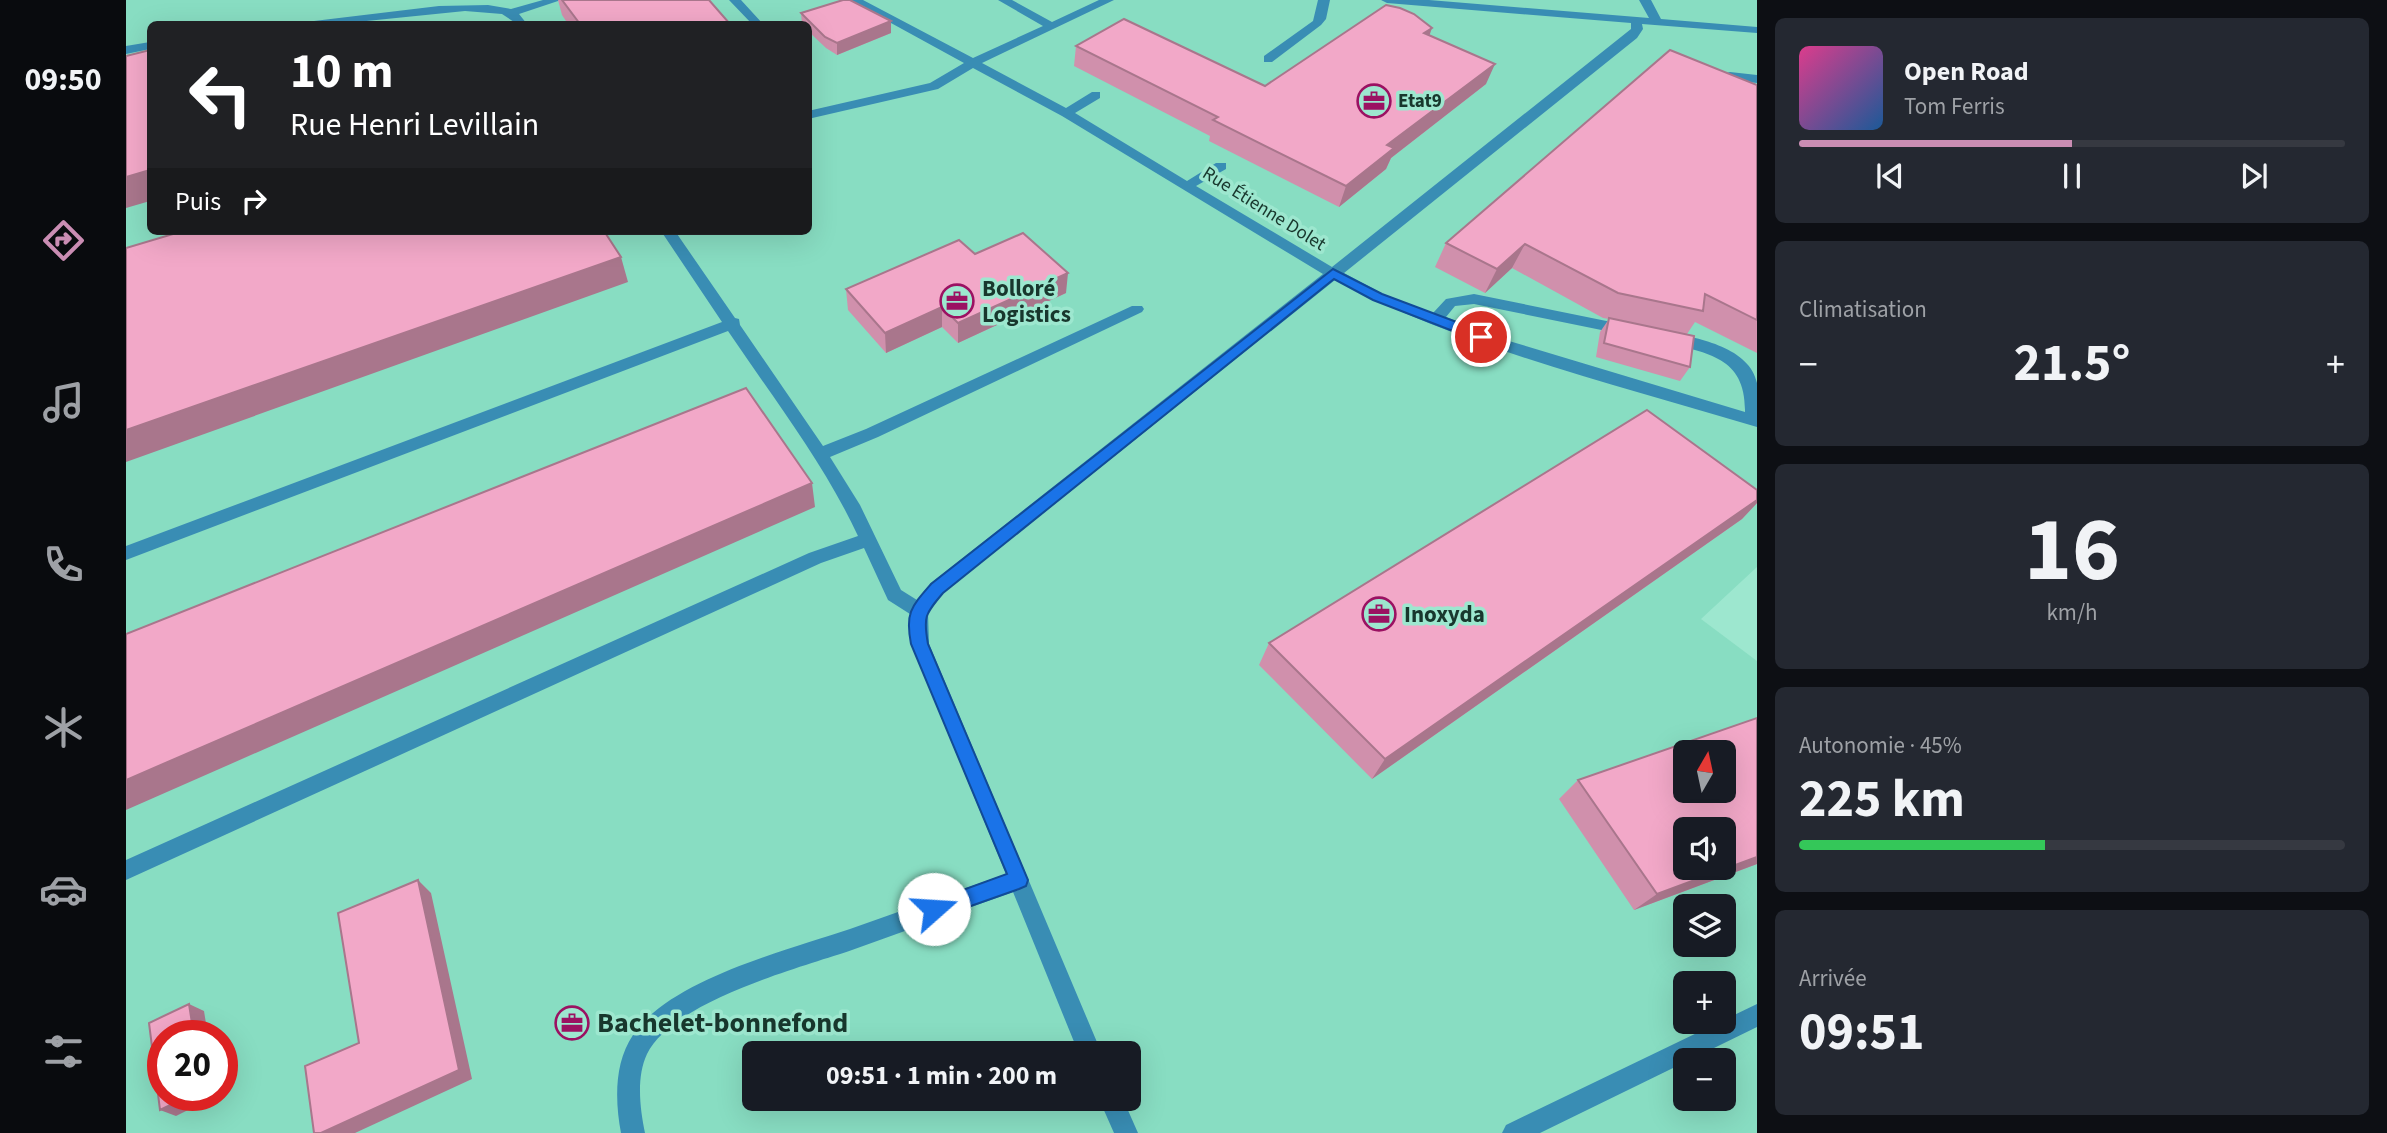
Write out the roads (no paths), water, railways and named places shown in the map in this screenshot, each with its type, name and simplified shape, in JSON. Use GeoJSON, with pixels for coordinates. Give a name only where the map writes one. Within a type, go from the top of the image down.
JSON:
{"type":"FeatureCollection","features":[{"type":"Feature","properties":{"kind":"street"},"geometry":{"type":"LineString","coordinates":[[510,13],[555,0]]}},
{"type":"Feature","properties":{"kind":"street"},"geometry":{"type":"LineString","coordinates":[[734,0],[755,21]]}},
{"type":"Feature","properties":{"kind":"street","name":"Rue Étienne Dolet"},"geometry":{"type":"LineString","coordinates":[[855,0],[1066,113],[1333,273],[1378,297],[1504,345],[1755,420]]}},
{"type":"Feature","properties":{"kind":"street"},"geometry":{"type":"LineString","coordinates":[[1004,0],[1051,26]]}},
{"type":"Feature","properties":{"kind":"street"},"geometry":{"type":"LineString","coordinates":[[812,113],[934,86],[975,62],[1108,0]]}},
{"type":"Feature","properties":{"kind":"street"},"geometry":{"type":"LineString","coordinates":[[1268,59],[1317,23],[1324,0]]}},
{"type":"Feature","properties":{"kind":"street"},"geometry":{"type":"LineString","coordinates":[[1387,0],[1757,30]]}},
{"type":"Feature","properties":{"kind":"street"},"geometry":{"type":"LineString","coordinates":[[1645,0],[1657,22]]}},
{"type":"Feature","properties":{"kind":"street"},"geometry":{"type":"LineString","coordinates":[[341,21],[466,7],[485,7],[510,13],[519,21]]}},
{"type":"Feature","properties":{"kind":"street"},"geometry":{"type":"LineString","coordinates":[[1086,1041],[920,644],[916,625],[919,610],[946,582],[1633,36],[1637,29],[1636,21]]}},
{"type":"Feature","properties":{"kind":"street"},"geometry":{"type":"LineString","coordinates":[[126,50],[147,46]]}},
{"type":"Feature","properties":{"kind":"street"},"geometry":{"type":"LineString","coordinates":[[1730,76],[1757,79]]}},
{"type":"Feature","properties":{"kind":"street"},"geometry":{"type":"LineString","coordinates":[[1066,113],[1096,95]]}},
{"type":"Feature","properties":{"kind":"street"},"geometry":{"type":"LineString","coordinates":[[1189,185],[1221,166]]}},
{"type":"Feature","properties":{"kind":"street"},"geometry":{"type":"LineString","coordinates":[[671,235],[734,323],[852,505],[894,595],[919,610]]}},
{"type":"Feature","properties":{"kind":"street"},"geometry":{"type":"LineString","coordinates":[[1435,320],[1451,302],[1474,299],[1708,347],[1729,358],[1746,374],[1751,387],[1755,420]]}},
{"type":"Feature","properties":{"kind":"street"},"geometry":{"type":"LineString","coordinates":[[820,454],[872,433],[1137,309]]}},
{"type":"Feature","properties":{"kind":"street"},"geometry":{"type":"LineString","coordinates":[[126,553],[734,323]]}},
{"type":"Feature","properties":{"kind":"street"},"geometry":{"type":"LineString","coordinates":[[126,870],[815,558],[868,540]]}},
{"type":"Feature","properties":{"kind":"street"},"geometry":{"type":"LineString","coordinates":[[633,1133],[629,1077],[640,1043],[668,1015],[719,986],[1019,880]]}},
{"type":"Feature","properties":{"kind":"street"},"geometry":{"type":"LineString","coordinates":[[1514,1133],[1547,1126],[1757,1015]]}},
{"type":"Feature","properties":{"kind":"street"},"geometry":{"type":"LineString","coordinates":[[1116,1111],[1126,1133]]}},
{"type":"Feature","properties":{"kind":"place","name":"Etat9"},"geometry":{"type":"Point","coordinates":[1374,101]}},
{"type":"Feature","properties":{"kind":"place","name":"Bolloré Logistics"},"geometry":{"type":"Point","coordinates":[957,301]}},
{"type":"Feature","properties":{"kind":"place","name":"Inoxyda"},"geometry":{"type":"Point","coordinates":[1379,614]}},
{"type":"Feature","properties":{"kind":"place","name":"Bachelet-bonnefond"},"geometry":{"type":"Point","coordinates":[572,1023]}}]}
